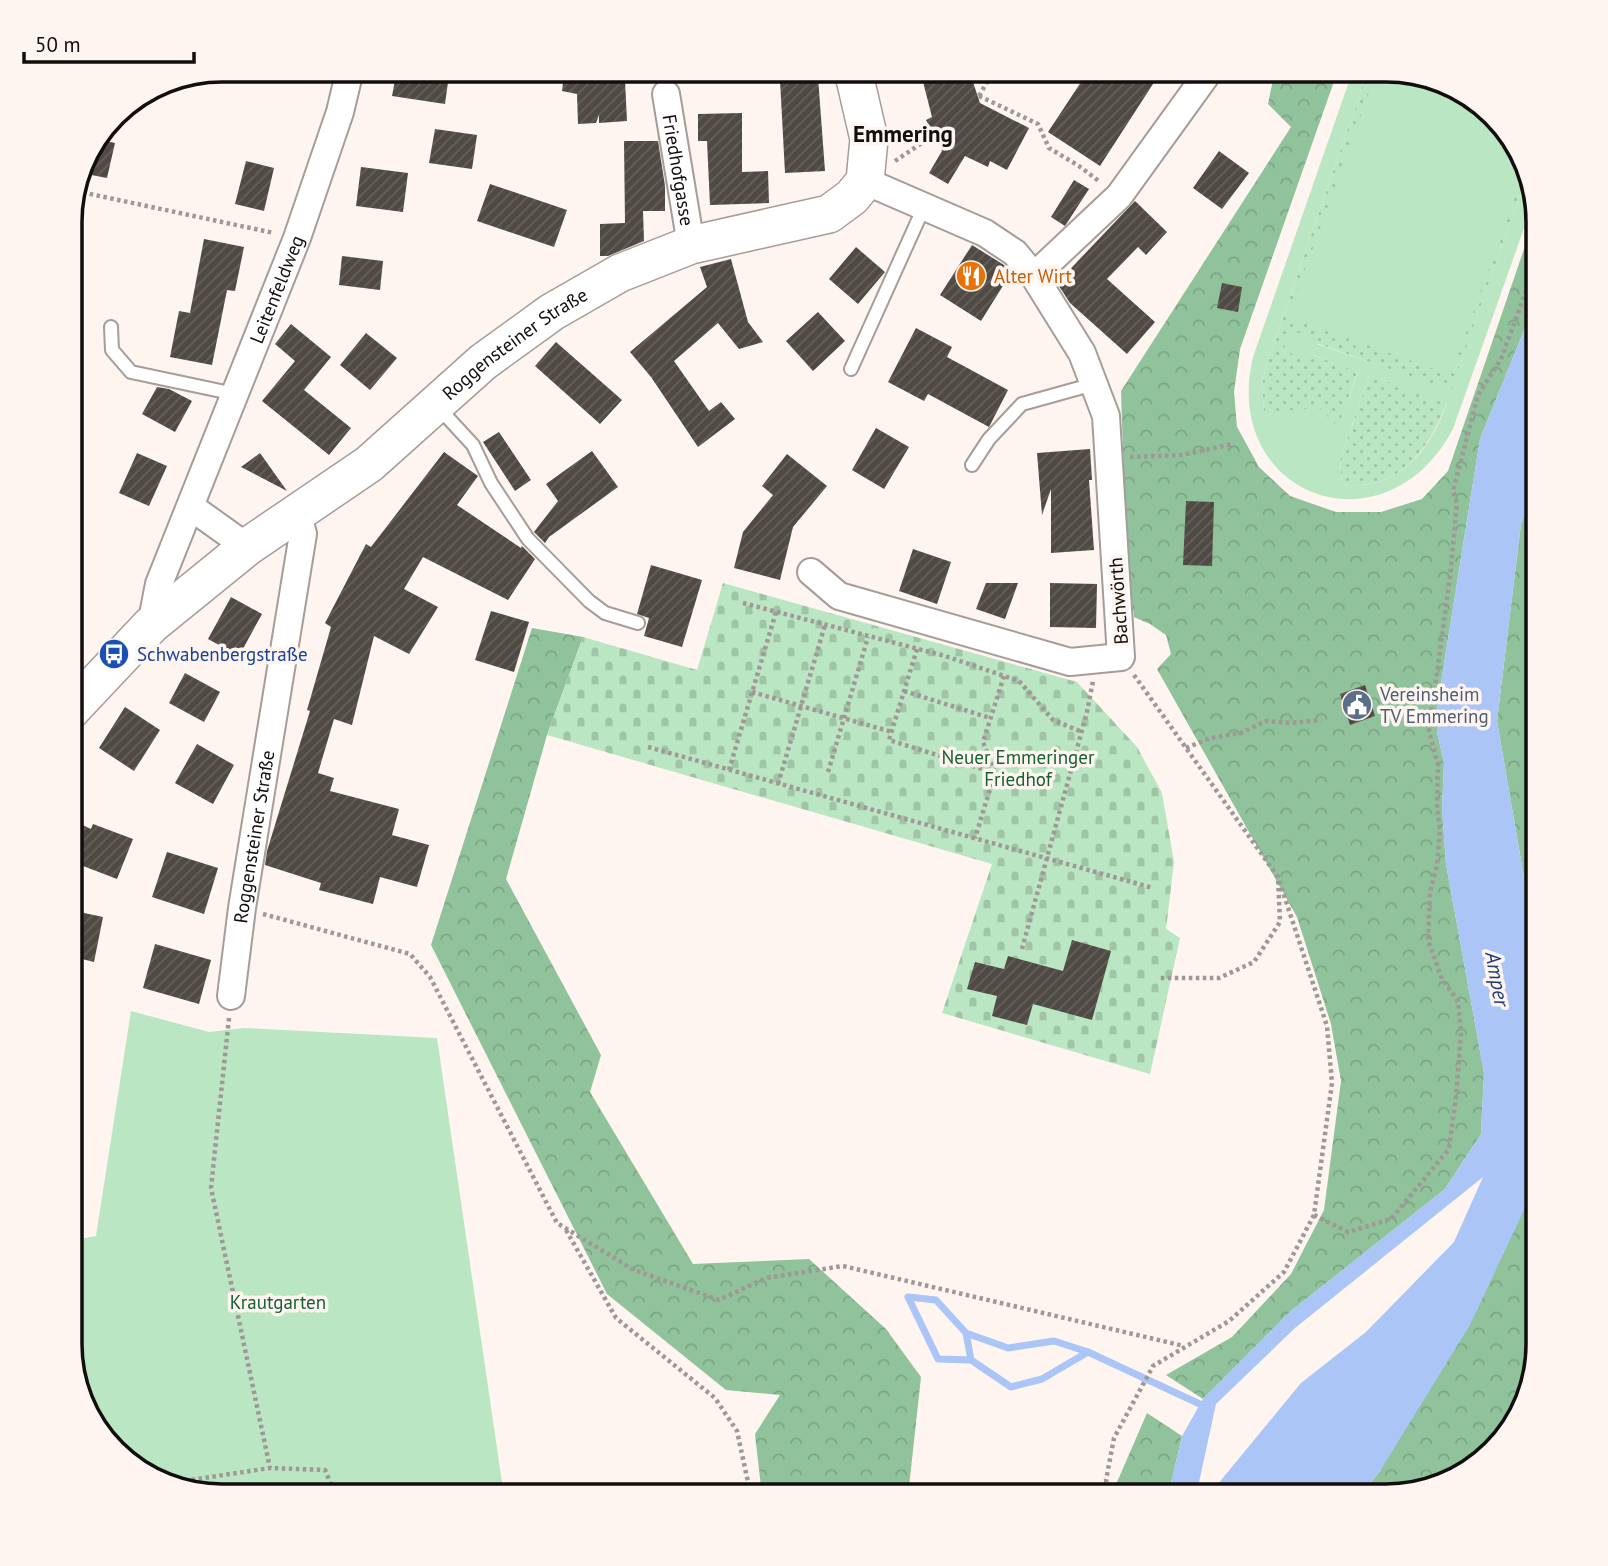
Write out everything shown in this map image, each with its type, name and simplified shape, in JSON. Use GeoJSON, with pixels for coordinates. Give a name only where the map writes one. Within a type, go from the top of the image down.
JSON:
{"type":"FeatureCollection","features":[{"type":"Feature","properties":{"kind":"street","name":"Leitenfeldweg"},"geometry":{"type":"LineString","coordinates":[[151,625],[159,584],[297,238],[340,112],[347,82]]}},
{"type":"Feature","properties":{"kind":"street"},"geometry":{"type":"LineString","coordinates":[[856,83],[869,139],[864,181]]}},
{"type":"Feature","properties":{"kind":"street"},"geometry":{"type":"LineString","coordinates":[[1034,276],[1119,196],[1201,83]]}},
{"type":"Feature","properties":{"kind":"street","name":"Friedhofgasse"},"geometry":{"type":"LineString","coordinates":[[666,94],[691,245]]}},
{"type":"Feature","properties":{"kind":"street","name":"Bachwörth"},"geometry":{"type":"LineString","coordinates":[[811,572],[839,596],[1070,662],[1109,659],[1109,458],[1106,416],[1083,352],[1034,276],[1015,253],[995,240],[864,181]]}},
{"type":"Feature","properties":{"kind":"street","name":"Roggensteiner Straße"},"geometry":{"type":"LineString","coordinates":[[83,698],[151,625],[247,547],[369,464],[483,362],[552,312],[620,273],[691,245],[829,214],[852,197],[864,181]]}},
{"type":"Feature","properties":{"kind":"street"},"geometry":{"type":"LineString","coordinates":[[191,507],[247,547]]}},
{"type":"Feature","properties":{"kind":"street","name":"Roggensteiner Straße"},"geometry":{"type":"LineString","coordinates":[[231,996],[242,908],[303,534],[297,513]]}},
{"type":"Feature","properties":{"kind":"lane"},"geometry":{"type":"LineString","coordinates":[[851,369],[924,207]]}},
{"type":"Feature","properties":{"kind":"lane"},"geometry":{"type":"LineString","coordinates":[[111,327],[112,350],[131,373],[235,394]]}},
{"type":"Feature","properties":{"kind":"lane"},"geometry":{"type":"LineString","coordinates":[[972,465],[989,439],[1022,404],[1094,384]]}},
{"type":"Feature","properties":{"kind":"lane"},"geometry":{"type":"LineString","coordinates":[[435,404],[473,445],[491,483],[528,539],[589,601],[606,613],[638,622]]}},
{"type":"Feature","properties":{"kind":"path"},"geometry":{"type":"LineString","coordinates":[[986,83],[979,96],[1038,124],[1049,148],[1079,166],[1119,196]]}},
{"type":"Feature","properties":{"kind":"path"},"geometry":{"type":"LineString","coordinates":[[864,181],[934,135]]}},
{"type":"Feature","properties":{"kind":"path"},"geometry":{"type":"LineString","coordinates":[[85,193],[297,238]]}},
{"type":"Feature","properties":{"kind":"path"},"geometry":{"type":"LineString","coordinates":[[1314,1216],[1348,1232],[1391,1219],[1449,1149],[1461,1034],[1458,1001],[1442,979],[1428,940],[1430,892],[1437,866],[1440,829],[1437,808],[1438,765],[1429,731],[1450,577],[1457,503],[1453,491],[1478,395],[1501,359],[1526,291]]}},
{"type":"Feature","properties":{"kind":"path"},"geometry":{"type":"LineString","coordinates":[[1109,458],[1182,455],[1233,444]]}},
{"type":"Feature","properties":{"kind":"path"},"geometry":{"type":"LineString","coordinates":[[743,603],[917,649],[1019,681],[1053,720],[1082,732]]}},
{"type":"Feature","properties":{"kind":"path"},"geometry":{"type":"LineString","coordinates":[[729,770],[776,612]]}},
{"type":"Feature","properties":{"kind":"path"},"geometry":{"type":"LineString","coordinates":[[778,783],[825,625]]}},
{"type":"Feature","properties":{"kind":"path"},"geometry":{"type":"LineString","coordinates":[[828,772],[868,637]]}},
{"type":"Feature","properties":{"kind":"path"},"geometry":{"type":"LineString","coordinates":[[917,649],[889,740],[995,773]]}},
{"type":"Feature","properties":{"kind":"path"},"geometry":{"type":"LineString","coordinates":[[1022,948],[1082,732],[1109,659],[1186,748],[1278,877],[1327,1026],[1332,1083],[1314,1216],[1284,1272],[1229,1321],[1153,1366],[1114,1438],[1107,1484]]}},
{"type":"Feature","properties":{"kind":"path"},"geometry":{"type":"LineString","coordinates":[[975,838],[995,773],[982,742],[1004,676]]}},
{"type":"Feature","properties":{"kind":"path"},"geometry":{"type":"LineString","coordinates":[[904,691],[990,718]]}},
{"type":"Feature","properties":{"kind":"path"},"geometry":{"type":"LineString","coordinates":[[752,692],[892,732]]}},
{"type":"Feature","properties":{"kind":"path"},"geometry":{"type":"LineString","coordinates":[[1186,748],[1210,738],[1241,733],[1266,721],[1292,723],[1321,720]]}},
{"type":"Feature","properties":{"kind":"path"},"geometry":{"type":"LineString","coordinates":[[648,747],[1153,888]]}},
{"type":"Feature","properties":{"kind":"path"},"geometry":{"type":"LineString","coordinates":[[1159,978],[1219,978],[1254,962],[1280,922],[1278,877]]}},
{"type":"Feature","properties":{"kind":"path"},"geometry":{"type":"LineString","coordinates":[[242,908],[410,954],[430,977],[557,1223],[634,1270],[719,1300],[766,1278],[843,1266],[1184,1346]]}},
{"type":"Feature","properties":{"kind":"path"},"geometry":{"type":"LineString","coordinates":[[231,996],[211,1188],[270,1468]]}},
{"type":"Feature","properties":{"kind":"path"},"geometry":{"type":"LineString","coordinates":[[566,1229],[616,1318],[715,1398],[737,1431],[748,1484]]}},
{"type":"Feature","properties":{"kind":"path"},"geometry":{"type":"LineString","coordinates":[[191,1480],[270,1468],[325,1470],[331,1484]]}},
{"type":"Feature","properties":{"kind":"green space"},"geometry":{"type":"Polygon","coordinates":[[[1272,83],[1333,83],[1240,349],[1234,392],[1237,427],[1259,467],[1290,496],[1336,512],[1381,512],[1422,499],[1448,471],[1526,243],[1526,326],[1480,439],[1437,708],[1437,732],[1444,763],[1442,808],[1446,864],[1484,1073],[1481,1134],[1445,1189],[1291,1311],[1203,1399],[1166,1375],[1232,1337],[1291,1274],[1324,1210],[1341,1081],[1331,1024],[1297,917],[1157,669],[1171,654],[1166,635],[1134,617],[1126,545],[1121,391],[1291,127],[1268,104],[1272,83]]]}},
{"type":"Feature","properties":{"kind":"green space"},"geometry":{"type":"Polygon","coordinates":[[[1348,83],[1364,83],[1267,363],[1262,385],[1264,412],[1319,408],[1338,427],[1358,372],[1313,355],[1310,360],[1283,351],[1290,330],[1318,339],[1317,344],[1451,390],[1522,190],[1526,223],[1453,429],[1424,468],[1388,491],[1351,499],[1315,493],[1284,475],[1261,445],[1249,405],[1253,357],[1348,83]],[[1369,375],[1340,460],[1342,484],[1380,482],[1396,474],[1422,451],[1447,403],[1369,375]]]}},
{"type":"Feature","properties":{"kind":"green space"},"geometry":{"type":"Polygon","coordinates":[[[1364,83],[1404,83],[1422,87],[1448,97],[1471,111],[1491,130],[1507,152],[1522,190],[1451,391],[1316,343],[1317,340],[1310,360],[1312,355],[1358,371],[1338,428],[1264,412],[1262,385],[1267,363],[1364,83]]]}},
{"type":"Feature","properties":{"kind":"green space"},"geometry":{"type":"Polygon","coordinates":[[[1372,83],[1404,83],[1439,93],[1471,111],[1491,130],[1507,152],[1519,182],[1451,375],[1288,317],[1372,83]]]}},
{"type":"Feature","properties":{"kind":"green space"},"geometry":{"type":"Polygon","coordinates":[[[1369,375],[1447,402],[1431,436],[1409,464],[1380,482],[1342,484],[1340,460],[1369,375]]]}},
{"type":"Feature","properties":{"kind":"green space"},"geometry":{"type":"Polygon","coordinates":[[[1526,512],[1526,889],[1497,721],[1521,524],[1526,512]]]}},
{"type":"Feature","properties":{"kind":"green space","name":"Neuer Emmeringer Friedhof"},"geometry":{"type":"Polygon","coordinates":[[[723,583],[1077,682],[1137,747],[1162,793],[1174,862],[1166,929],[1180,938],[1150,1074],[942,1013],[992,864],[547,735],[583,637],[697,670],[723,583]]]}},
{"type":"Feature","properties":{"kind":"green space"},"geometry":{"type":"Polygon","coordinates":[[[532,628],[583,637],[547,735],[506,879],[601,1055],[590,1092],[693,1264],[809,1259],[886,1329],[921,1377],[909,1484],[761,1484],[755,1434],[780,1395],[726,1390],[607,1294],[431,945],[532,628]]]}},
{"type":"Feature","properties":{"kind":"green space","name":"Krautgarten"},"geometry":{"type":"Polygon","coordinates":[[[131,1011],[209,1032],[244,1028],[437,1038],[502,1484],[222,1484],[195,1481],[152,1465],[117,1436],[101,1414],[87,1380],[82,1344],[82,1239],[96,1236],[131,1011]]]}},
{"type":"Feature","properties":{"kind":"green space"},"geometry":{"type":"Polygon","coordinates":[[[1526,1204],[1525,1362],[1518,1389],[1507,1414],[1478,1449],[1448,1469],[1404,1483],[1370,1484],[1380,1471],[1526,1204]]]}},
{"type":"Feature","properties":{"kind":"green space"},"geometry":{"type":"Polygon","coordinates":[[[1147,1413],[1182,1436],[1171,1484],[1116,1484],[1147,1413]]]}},
{"type":"Feature","properties":{"kind":"water","name":"Amper"},"geometry":{"type":"Polygon","coordinates":[[[1526,326],[1526,512],[1521,524],[1497,721],[1526,889],[1526,1206],[1470,1325],[1370,1484],[1218,1484],[1301,1383],[1366,1332],[1454,1242],[1483,1177],[1295,1328],[1216,1404],[1199,1484],[1171,1484],[1182,1436],[1203,1399],[1291,1311],[1445,1189],[1481,1134],[1484,1073],[1446,864],[1442,808],[1444,763],[1437,732],[1437,708],[1480,439],[1526,326]]]}},
{"type":"Feature","properties":{"kind":"building"},"geometry":{"type":"Polygon","coordinates":[[[395,82],[448,82],[445,104],[392,96],[395,82]]]}},
{"type":"Feature","properties":{"kind":"building"},"geometry":{"type":"Polygon","coordinates":[[[625,82],[627,121],[599,123],[599,115],[596,123],[578,124],[577,94],[562,91],[563,83],[625,82]]]}},
{"type":"Feature","properties":{"kind":"building"},"geometry":{"type":"Polygon","coordinates":[[[780,82],[818,83],[825,171],[785,173],[780,82]]]}},
{"type":"Feature","properties":{"kind":"building"},"geometry":{"type":"Polygon","coordinates":[[[923,83],[973,83],[980,103],[1029,128],[1007,170],[990,161],[988,167],[965,156],[948,184],[929,173],[942,151],[926,120],[932,117],[923,83]]]}},
{"type":"Feature","properties":{"kind":"building"},"geometry":{"type":"Polygon","coordinates":[[[1081,83],[1154,83],[1100,166],[1048,132],[1081,83]]]}},
{"type":"Feature","properties":{"kind":"building"},"geometry":{"type":"Polygon","coordinates":[[[742,113],[742,172],[768,171],[769,203],[710,205],[707,141],[698,141],[698,114],[742,113]]]}},
{"type":"Feature","properties":{"kind":"building"},"geometry":{"type":"Polygon","coordinates":[[[435,129],[477,135],[472,169],[429,163],[435,129]]]}},
{"type":"Feature","properties":{"kind":"building"},"geometry":{"type":"Polygon","coordinates":[[[109,141],[115,143],[107,178],[91,175],[109,141]]]}},
{"type":"Feature","properties":{"kind":"building"},"geometry":{"type":"Polygon","coordinates":[[[624,141],[658,141],[665,186],[665,211],[643,211],[644,241],[608,256],[600,256],[600,224],[625,223],[624,141]]]}},
{"type":"Feature","properties":{"kind":"building"},"geometry":{"type":"Polygon","coordinates":[[[1219,151],[1249,173],[1222,209],[1193,188],[1219,151]]]}},
{"type":"Feature","properties":{"kind":"building"},"geometry":{"type":"Polygon","coordinates":[[[246,161],[274,168],[264,211],[235,204],[246,161]]]}},
{"type":"Feature","properties":{"kind":"building"},"geometry":{"type":"Polygon","coordinates":[[[361,167],[408,173],[403,212],[356,206],[361,167]]]}},
{"type":"Feature","properties":{"kind":"building"},"geometry":{"type":"Polygon","coordinates":[[[1074,180],[1089,189],[1065,226],[1051,217],[1074,180]]]}},
{"type":"Feature","properties":{"kind":"building"},"geometry":{"type":"Polygon","coordinates":[[[490,184],[567,210],[554,247],[477,221],[490,184]]]}},
{"type":"Feature","properties":{"kind":"building"},"geometry":{"type":"Polygon","coordinates":[[[1135,201],[1167,232],[1146,255],[1138,247],[1107,279],[1155,322],[1127,354],[1070,303],[1057,283],[1135,201]]]}},
{"type":"Feature","properties":{"kind":"building"},"geometry":{"type":"Polygon","coordinates":[[[204,239],[244,247],[235,291],[227,290],[212,365],[170,357],[179,311],[190,313],[204,239]]]}},
{"type":"Feature","properties":{"kind":"building"},"geometry":{"type":"Polygon","coordinates":[[[972,245],[1004,265],[1011,273],[981,321],[940,295],[972,245]]]}},
{"type":"Feature","properties":{"kind":"building"},"geometry":{"type":"Polygon","coordinates":[[[856,247],[885,272],[858,304],[829,279],[856,247]]]}},
{"type":"Feature","properties":{"kind":"building"},"geometry":{"type":"Polygon","coordinates":[[[342,256],[383,261],[380,290],[339,285],[342,256]]]}},
{"type":"Feature","properties":{"kind":"building"},"geometry":{"type":"Polygon","coordinates":[[[731,259],[748,322],[763,342],[739,349],[718,323],[674,361],[709,411],[721,402],[735,419],[698,447],[651,377],[630,352],[707,287],[700,267],[731,259]]]}},
{"type":"Feature","properties":{"kind":"building"},"geometry":{"type":"Polygon","coordinates":[[[1222,283],[1242,287],[1238,312],[1217,308],[1222,283]]]}},
{"type":"Feature","properties":{"kind":"building"},"geometry":{"type":"Polygon","coordinates":[[[818,312],[845,341],[813,371],[786,341],[818,312]]]}},
{"type":"Feature","properties":{"kind":"building"},"geometry":{"type":"Polygon","coordinates":[[[291,324],[331,357],[304,390],[351,428],[329,455],[262,401],[295,361],[275,344],[291,324]]]}},
{"type":"Feature","properties":{"kind":"building"},"geometry":{"type":"Polygon","coordinates":[[[916,328],[952,347],[947,357],[1008,390],[989,427],[928,394],[924,401],[888,382],[916,328]]]}},
{"type":"Feature","properties":{"kind":"building"},"geometry":{"type":"Polygon","coordinates":[[[366,333],[397,358],[370,390],[340,365],[366,333]]]}},
{"type":"Feature","properties":{"kind":"building"},"geometry":{"type":"Polygon","coordinates":[[[556,342],[622,400],[600,424],[535,366],[556,342]]]}},
{"type":"Feature","properties":{"kind":"building"},"geometry":{"type":"Polygon","coordinates":[[[157,387],[169,389],[192,401],[175,432],[142,414],[157,387]]]}},
{"type":"Feature","properties":{"kind":"building"},"geometry":{"type":"Polygon","coordinates":[[[876,428],[909,447],[884,489],[852,470],[876,428]]]}},
{"type":"Feature","properties":{"kind":"building"},"geometry":{"type":"Polygon","coordinates":[[[499,432],[531,480],[515,491],[483,442],[499,432]]]}},
{"type":"Feature","properties":{"kind":"building"},"geometry":{"type":"Polygon","coordinates":[[[1090,449],[1092,480],[1089,480],[1094,550],[1051,553],[1051,489],[1042,515],[1037,453],[1090,449]]]}},
{"type":"Feature","properties":{"kind":"building"},"geometry":{"type":"Polygon","coordinates":[[[592,451],[618,487],[549,537],[545,543],[534,532],[558,501],[546,484],[592,451]]]}},
{"type":"Feature","properties":{"kind":"building"},"geometry":{"type":"Polygon","coordinates":[[[444,452],[478,476],[457,505],[521,548],[522,546],[535,559],[508,600],[423,557],[404,589],[438,607],[409,654],[374,636],[352,725],[334,719],[318,773],[334,778],[330,791],[399,809],[392,835],[429,845],[417,887],[380,877],[373,904],[319,890],[321,883],[265,865],[267,851],[310,711],[307,710],[331,627],[325,623],[366,544],[371,547],[444,452]]]}},
{"type":"Feature","properties":{"kind":"building"},"geometry":{"type":"Polygon","coordinates":[[[137,453],[167,466],[149,506],[119,493],[137,453]]]}},
{"type":"Feature","properties":{"kind":"building"},"geometry":{"type":"Polygon","coordinates":[[[260,453],[287,491],[241,467],[260,453]]]}},
{"type":"Feature","properties":{"kind":"building"},"geometry":{"type":"Polygon","coordinates":[[[787,454],[827,486],[793,527],[780,580],[734,568],[743,532],[773,495],[762,486],[787,454]]]}},
{"type":"Feature","properties":{"kind":"building"},"geometry":{"type":"Polygon","coordinates":[[[1186,501],[1214,502],[1212,566],[1183,565],[1186,501]]]}},
{"type":"Feature","properties":{"kind":"building"},"geometry":{"type":"Polygon","coordinates":[[[913,549],[951,562],[937,604],[899,591],[913,549]]]}},
{"type":"Feature","properties":{"kind":"building"},"geometry":{"type":"Polygon","coordinates":[[[651,565],[702,580],[682,647],[644,636],[649,618],[637,614],[651,565]]]}},
{"type":"Feature","properties":{"kind":"building"},"geometry":{"type":"Polygon","coordinates":[[[986,583],[1018,583],[1005,619],[976,609],[986,583]]]}},
{"type":"Feature","properties":{"kind":"building"},"geometry":{"type":"Polygon","coordinates":[[[1050,583],[1097,584],[1096,628],[1050,627],[1050,583]]]}},
{"type":"Feature","properties":{"kind":"building"},"geometry":{"type":"Polygon","coordinates":[[[231,597],[262,614],[239,656],[208,639],[231,597]]]}},
{"type":"Feature","properties":{"kind":"building"},"geometry":{"type":"Polygon","coordinates":[[[491,611],[529,622],[514,672],[475,660],[491,611]]]}},
{"type":"Feature","properties":{"kind":"building"},"geometry":{"type":"Polygon","coordinates":[[[185,673],[220,692],[204,722],[169,703],[185,673]]]}},
{"type":"Feature","properties":{"kind":"building","name":"Vereinsheim TV Emmering"},"geometry":{"type":"Polygon","coordinates":[[[1365,685],[1375,716],[1350,725],[1340,694],[1365,685]]]}},
{"type":"Feature","properties":{"kind":"building"},"geometry":{"type":"Polygon","coordinates":[[[125,707],[160,730],[134,771],[99,748],[125,707]]]}},
{"type":"Feature","properties":{"kind":"building"},"geometry":{"type":"Polygon","coordinates":[[[197,744],[234,765],[213,804],[175,783],[197,744]]]}},
{"type":"Feature","properties":{"kind":"building"},"geometry":{"type":"Polygon","coordinates":[[[93,824],[133,839],[117,879],[82,866],[82,825],[91,829],[93,824]]]}},
{"type":"Feature","properties":{"kind":"building"},"geometry":{"type":"Polygon","coordinates":[[[167,852],[218,868],[204,914],[152,897],[167,852]]]}},
{"type":"Feature","properties":{"kind":"building"},"geometry":{"type":"Polygon","coordinates":[[[82,913],[103,917],[94,962],[82,959],[82,913]]]}},
{"type":"Feature","properties":{"kind":"building"},"geometry":{"type":"Polygon","coordinates":[[[1072,940],[1111,951],[1092,1020],[1033,1004],[1027,1025],[992,1016],[997,996],[967,989],[975,962],[1004,969],[1008,956],[1063,971],[1072,940]]]}},
{"type":"Feature","properties":{"kind":"building"},"geometry":{"type":"Polygon","coordinates":[[[155,944],[211,960],[199,1004],[143,988],[155,944]]]}},
{"type":"Feature","properties":{"kind":"waterway"},"geometry":{"type":"LineString","coordinates":[[908,1297],[936,1300],[966,1333],[1008,1348],[1054,1341],[1088,1352],[1204,1406],[1203,1409]]}},
{"type":"Feature","properties":{"kind":"waterway"},"geometry":{"type":"LineString","coordinates":[[908,1297],[938,1359],[971,1360],[1011,1387],[1042,1379],[1088,1352]]}},
{"type":"Feature","properties":{"kind":"waterway"},"geometry":{"type":"LineString","coordinates":[[966,1333],[971,1360]]}},
{"type":"Feature","properties":{"kind":"place","name":"Alter Wirt"},"geometry":{"type":"Point","coordinates":[971,276]}},
{"type":"Feature","properties":{"kind":"place","name":"Schwabenbergstraße"},"geometry":{"type":"Point","coordinates":[114,654]}},
{"type":"Feature","properties":{"kind":"place","name":"Vereinsheim TV Emmering"},"geometry":{"type":"Point","coordinates":[1357,705]}},
{"type":"Feature","properties":{"kind":"district","name":"Emmering"},"geometry":{"type":"Point","coordinates":[903,134]}}]}
